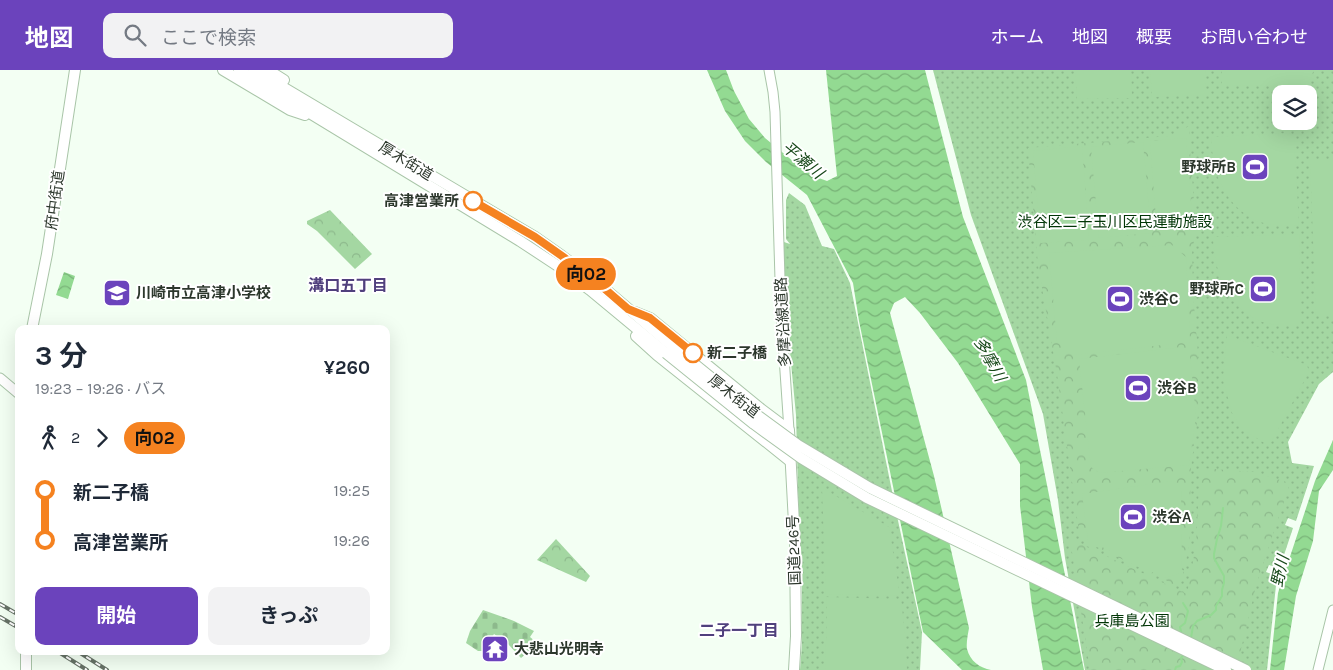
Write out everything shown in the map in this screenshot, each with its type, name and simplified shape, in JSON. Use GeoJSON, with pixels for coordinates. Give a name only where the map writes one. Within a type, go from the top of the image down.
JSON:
{"type":"FeatureCollection","features":[{"type":"Feature","properties":{"kind":"highway","name":"府中街道"},"geometry":{"type":"LineString","coordinates":[[33,325],[47,254],[74,70]]}},
{"type":"Feature","properties":{"kind":"highway"},"geometry":{"type":"LineString","coordinates":[[223,70],[290,110],[324,117]]}},
{"type":"Feature","properties":{"kind":"highway","name":"厚木街道"},"geometry":{"type":"LineString","coordinates":[[240,70],[535,237],[598,283],[625,313],[762,430],[801,458],[866,498],[1226,670]]}},
{"type":"Feature","properties":{"kind":"highway","name":"厚木街道"},"geometry":{"type":"LineString","coordinates":[[254,70],[324,117]]}},
{"type":"Feature","properties":{"kind":"highway"},"geometry":{"type":"LineString","coordinates":[[268,70],[304,93],[324,117]]}},
{"type":"Feature","properties":{"kind":"highway"},"geometry":{"type":"LineString","coordinates":[[625,313],[650,318],[789,430]]}},
{"type":"Feature","properties":{"kind":"highway"},"geometry":{"type":"LineString","coordinates":[[625,313],[636,337],[790,462]]}},
{"type":"Feature","properties":{"kind":"highway","name":"厚木街道"},"geometry":{"type":"LineString","coordinates":[[669,350],[798,445],[870,488],[1246,670]]}},
{"type":"Feature","properties":{"kind":"highway","name":"国道246号"},"geometry":{"type":"LineString","coordinates":[[789,430],[795,542],[796,636],[794,670]]}},
{"type":"Feature","properties":{"kind":"highway"},"geometry":{"type":"LineString","coordinates":[[26,655],[26,670]]}},
{"type":"Feature","properties":{"kind":"main road","name":"多摩沿線道路"},"geometry":{"type":"LineString","coordinates":[[768,70],[775,112],[781,313],[789,430]]}},
{"type":"Feature","properties":{"kind":"main road"},"geometry":{"type":"LineString","coordinates":[[0,378],[15,391]]}},
{"type":"Feature","properties":{"kind":"main road"},"geometry":{"type":"LineString","coordinates":[[1318,670],[1333,610]]}},
{"type":"Feature","properties":{"kind":"green space"},"geometry":{"type":"Polygon","coordinates":[[[933,70],[1333,70],[1333,372],[1319,384],[1288,442],[1292,463],[1314,466],[1296,521],[1288,518],[1285,525],[1293,528],[1280,567],[1269,565],[1266,572],[1277,576],[1267,670],[1085,670],[1065,558],[1058,500],[1043,414],[971,215],[933,70]]]}},
{"type":"Feature","properties":{"kind":"green space"},"geometry":{"type":"Polygon","coordinates":[[[1075,70],[1131,70],[1132,98],[1077,99],[1075,70]]]}},
{"type":"Feature","properties":{"kind":"green space"},"geometry":{"type":"Polygon","coordinates":[[[1150,70],[1205,70],[1206,95],[1152,97],[1150,70]]]}},
{"type":"Feature","properties":{"kind":"green space"},"geometry":{"type":"Polygon","coordinates":[[[1222,70],[1314,70],[1307,85],[1222,86],[1222,70]]]}},
{"type":"Feature","properties":{"kind":"green space","name":"渋谷区二子玉川区民運動施設"},"geometry":{"type":"Polygon","coordinates":[[[1192,124],[1189,138],[1196,228],[1192,246],[1193,292],[1201,392],[1190,475],[1191,522],[1189,547],[1180,587],[1080,539],[1057,374],[1038,265],[1028,148],[1169,136],[1178,133],[1192,124]]]}},
{"type":"Feature","properties":{"kind":"green space","name":"野球所B"},"geometry":{"type":"Polygon","coordinates":[[[1289,133],[1294,137],[1299,225],[1260,222],[1240,210],[1232,202],[1220,183],[1216,172],[1211,137],[1289,133]]]}},
{"type":"Feature","properties":{"kind":"green space"},"geometry":{"type":"Polygon","coordinates":[[[1186,138],[1193,228],[1157,231],[1150,141],[1186,138]]]}},
{"type":"Feature","properties":{"kind":"green space"},"geometry":{"type":"Polygon","coordinates":[[[1143,142],[1151,233],[1099,238],[1091,147],[1143,142]]]}},
{"type":"Feature","properties":{"kind":"green space"},"geometry":{"type":"Polygon","coordinates":[[[1082,146],[1089,240],[1041,243],[1033,151],[1082,146]]]}},
{"type":"Feature","properties":{"kind":"green space"},"geometry":{"type":"Polygon","coordinates":[[[1310,161],[1333,161],[1333,315],[1316,315],[1310,161]]]}},
{"type":"Feature","properties":{"kind":"green space"},"geometry":{"type":"Polygon","coordinates":[[[789,193],[805,205],[822,246],[834,249],[850,283],[922,632],[920,670],[800,670],[802,569],[796,415],[781,241],[790,244],[786,239],[786,200],[789,193]]]}},
{"type":"Feature","properties":{"kind":"green space"},"geometry":{"type":"Polygon","coordinates":[[[330,210],[372,254],[355,269],[317,231],[307,224],[307,221],[330,210]]]}},
{"type":"Feature","properties":{"kind":"green space","name":"野球所C"},"geometry":{"type":"Polygon","coordinates":[[[1299,234],[1301,325],[1277,325],[1252,317],[1234,302],[1222,282],[1218,271],[1213,237],[1299,234]]]}},
{"type":"Feature","properties":{"kind":"green space","name":"渋谷C"},"geometry":{"type":"Polygon","coordinates":[[[1172,245],[1186,257],[1190,342],[1073,355],[1057,341],[1049,253],[1172,245]]]}},
{"type":"Feature","properties":{"kind":"green space"},"geometry":{"type":"Polygon","coordinates":[[[1227,335],[1307,365],[1309,372],[1269,446],[1247,432],[1232,413],[1223,380],[1227,335]]]}},
{"type":"Feature","properties":{"kind":"green space","name":"渋谷B"},"geometry":{"type":"Polygon","coordinates":[[[1182,347],[1190,355],[1196,417],[1189,465],[1099,473],[1091,467],[1079,359],[1182,347]]]}},
{"type":"Feature","properties":{"kind":"green space","name":"兵庫島公園"},"geometry":{"type":"Polygon","coordinates":[[[1200,468],[1254,472],[1290,483],[1257,582],[1236,670],[1090,670],[1070,539],[1187,594],[1196,545],[1200,468]]]}},
{"type":"Feature","properties":{"kind":"green space","name":"渋谷A"},"geometry":{"type":"Polygon","coordinates":[[[1172,481],[1181,489],[1182,573],[1164,578],[1088,540],[1082,494],[1172,481]]]}},
{"type":"Feature","properties":{"kind":"green space"},"geometry":{"type":"Polygon","coordinates":[[[822,488],[889,527],[900,596],[826,594],[822,488]]]}},
{"type":"Feature","properties":{"kind":"green space"},"geometry":{"type":"Polygon","coordinates":[[[556,539],[590,576],[586,582],[537,560],[556,539]]]}},
{"type":"Feature","properties":{"kind":"green space"},"geometry":{"type":"Polygon","coordinates":[[[826,597],[901,599],[907,670],[825,670],[826,597]]]}},
{"type":"Feature","properties":{"kind":"green space"},"geometry":{"type":"Polygon","coordinates":[[[483,610],[514,621],[534,631],[530,637],[536,642],[532,648],[521,658],[508,644],[494,634],[483,651],[478,651],[466,643],[470,631],[483,610]]]}},
{"type":"Feature","properties":{"kind":"water","name":"多摩川"},"geometry":{"type":"Polygon","coordinates":[[[707,70],[726,70],[734,91],[749,119],[765,138],[794,162],[816,177],[827,181],[837,176],[826,70],[925,70],[963,217],[1026,380],[1084,670],[1043,670],[1032,607],[1020,506],[1020,464],[958,363],[920,313],[905,297],[894,303],[890,313],[934,476],[969,628],[967,649],[970,657],[976,663],[983,668],[991,670],[962,670],[923,632],[859,321],[853,283],[807,195],[766,162],[745,141],[725,111],[707,70]]]}},
{"type":"Feature","properties":{"kind":"water"},"geometry":{"type":"Polygon","coordinates":[[[64,272],[75,276],[68,299],[56,295],[64,272]]]}},
{"type":"Feature","properties":{"kind":"water","name":"野川"},"geometry":{"type":"Polygon","coordinates":[[[1333,440],[1333,470],[1319,491],[1313,541],[1296,596],[1284,670],[1270,670],[1278,593],[1315,481],[1333,440]]]}},
{"type":"Feature","properties":{"kind":"waterway"},"geometry":{"type":"LineString","coordinates":[[1191,638],[1193,626],[1197,621],[1211,615],[1216,610],[1216,606],[1222,596],[1224,576],[1214,558],[1214,554],[1223,508]]}},
{"type":"Feature","properties":{"kind":"waterway"},"geometry":{"type":"LineString","coordinates":[[1182,635],[1180,627],[1185,623],[1188,611],[1183,603]]}},
{"type":"Feature","properties":{"kind":"waterway"},"geometry":{"type":"LineString","coordinates":[[1175,670],[1176,667],[1180,666],[1181,658],[1184,654]]}},
{"type":"Feature","properties":{"kind":"railway"},"geometry":{"type":"LineString","coordinates":[[0,604],[15,613]]}},
{"type":"Feature","properties":{"kind":"railway"},"geometry":{"type":"LineString","coordinates":[[0,617],[15,626]]}},
{"type":"Feature","properties":{"kind":"railway"},"geometry":{"type":"LineString","coordinates":[[63,655],[87,670]]}},
{"type":"Feature","properties":{"kind":"railway"},"geometry":{"type":"LineString","coordinates":[[83,655],[107,670]]}},
{"type":"Feature","properties":{"kind":"bus line","name":"向02"},"geometry":{"type":"LineString","coordinates":[[473,201],[535,237],[598,283],[628,309],[650,318],[693,353]]}},
{"type":"Feature","properties":{"kind":"place","name":"野球所B"},"geometry":{"type":"Point","coordinates":[1255,167]}},
{"type":"Feature","properties":{"kind":"place","name":"高津営業所"},"geometry":{"type":"Point","coordinates":[473,201]}},
{"type":"Feature","properties":{"kind":"place","name":"野球所C"},"geometry":{"type":"Point","coordinates":[1263,289]}},
{"type":"Feature","properties":{"kind":"place","name":"川崎市立高津小学校"},"geometry":{"type":"Point","coordinates":[117,293]}},
{"type":"Feature","properties":{"kind":"place","name":"渋谷C"},"geometry":{"type":"Point","coordinates":[1120,299]}},
{"type":"Feature","properties":{"kind":"place","name":"新二子橋"},"geometry":{"type":"Point","coordinates":[693,353]}},
{"type":"Feature","properties":{"kind":"place","name":"渋谷B"},"geometry":{"type":"Point","coordinates":[1138,388]}},
{"type":"Feature","properties":{"kind":"place","name":"渋谷A"},"geometry":{"type":"Point","coordinates":[1133,517]}},
{"type":"Feature","properties":{"kind":"place","name":"大悲山光明寺"},"geometry":{"type":"Point","coordinates":[495,649]}},
{"type":"Feature","properties":{"kind":"district","name":"溝口五丁目"},"geometry":{"type":"Point","coordinates":[348,285]}},
{"type":"Feature","properties":{"kind":"district","name":"二子一丁目"},"geometry":{"type":"Point","coordinates":[739,630]}},
{"type":"Feature","properties":{"kind":"water label","name":"平瀬川"},"geometry":{"type":"Point","coordinates":[803,160]}}]}
